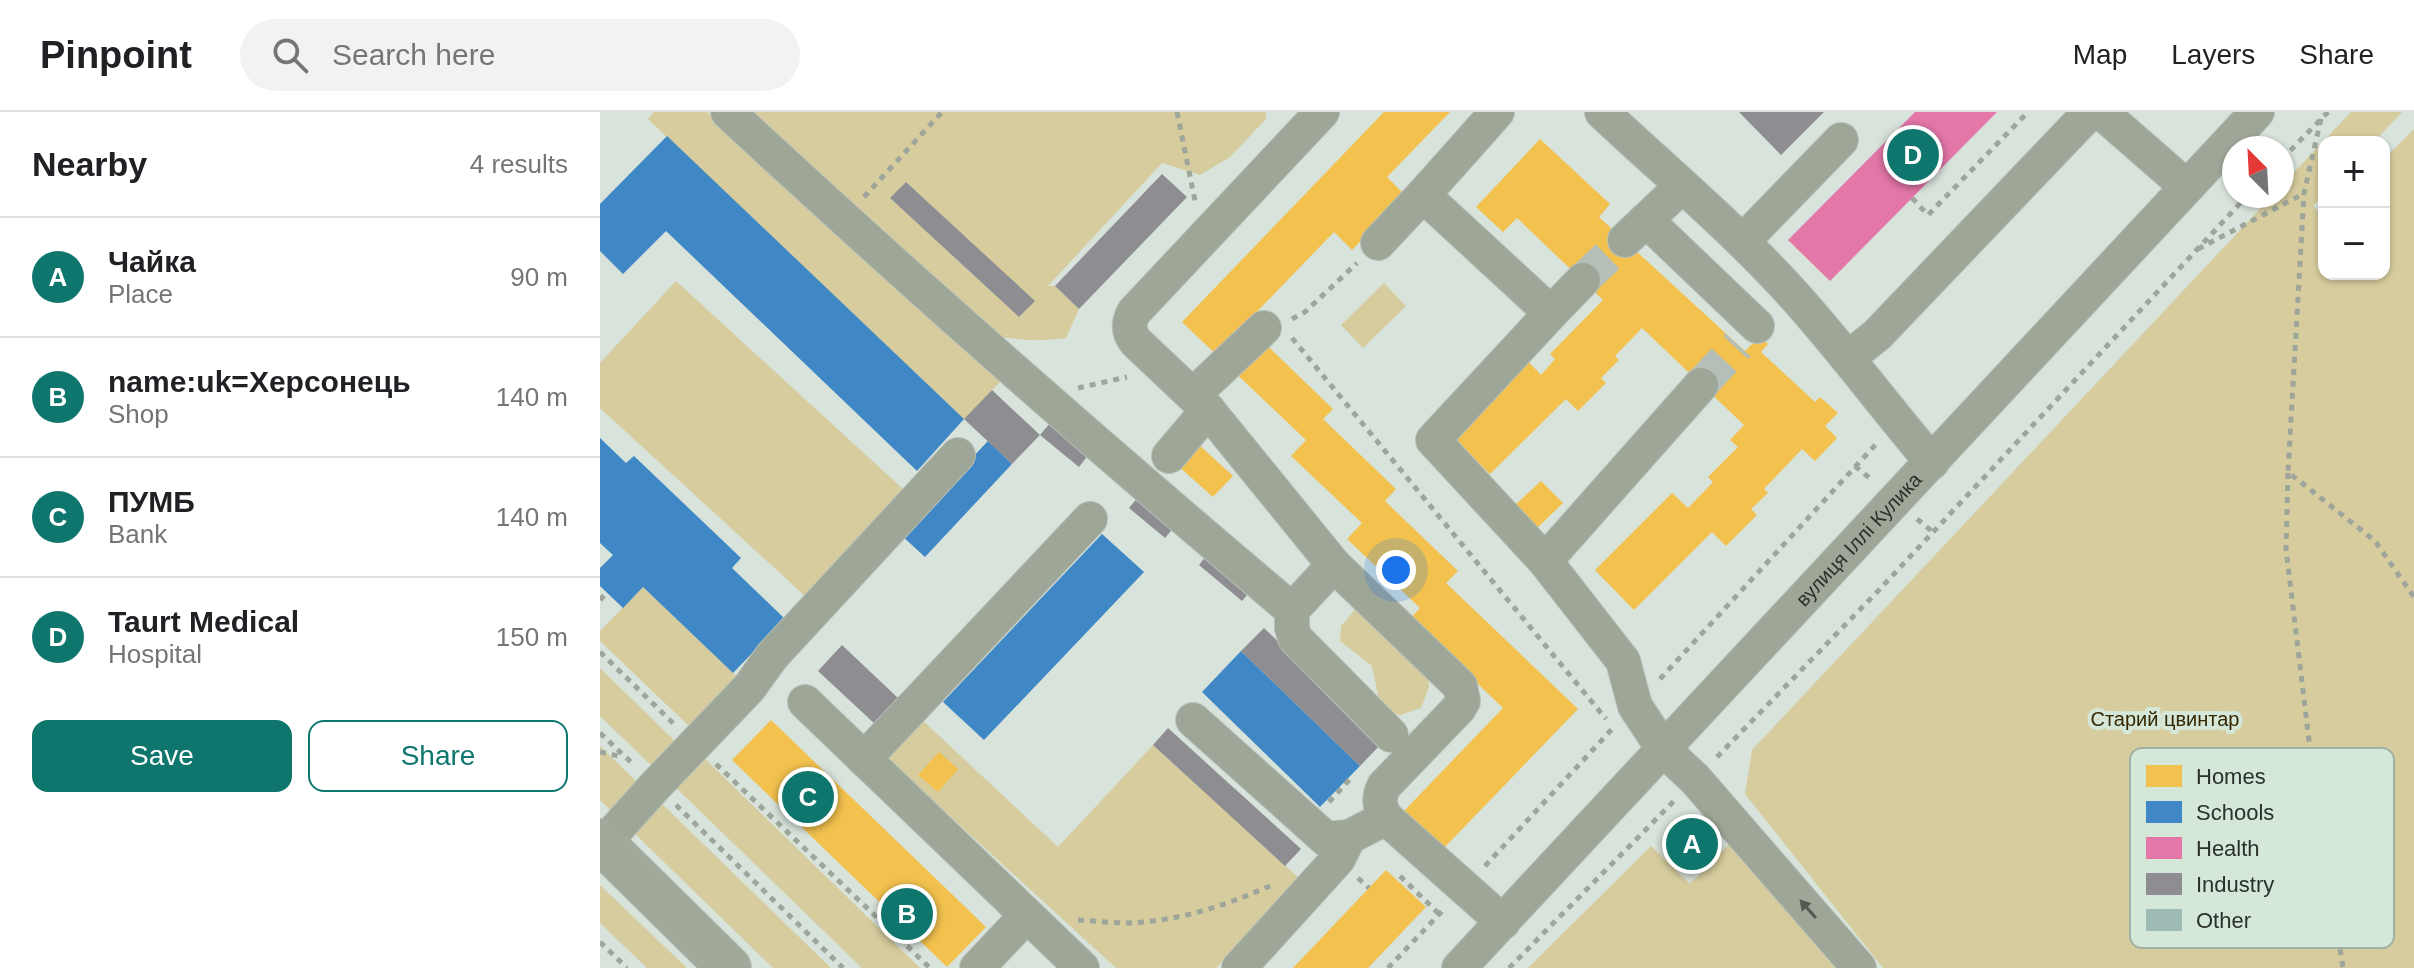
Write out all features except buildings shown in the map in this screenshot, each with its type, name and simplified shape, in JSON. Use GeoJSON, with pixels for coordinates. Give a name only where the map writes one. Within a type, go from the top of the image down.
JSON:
{"type":"FeatureCollection","features":[{"type":"Feature","properties":{"kind":"main road"},"geometry":{"type":"LineString","coordinates":[[602,842],[729,968]]}},
{"type":"Feature","properties":{"kind":"street"},"geometry":{"type":"LineString","coordinates":[[728,112],[1043,398],[1292,610]]}},
{"type":"Feature","properties":{"kind":"street"},"geometry":{"type":"LineString","coordinates":[[1322,112],[1134,312],[1129,321],[1132,336],[1190,393],[1334,565],[1460,686],[1463,701],[1459,708],[1384,786],[1380,794],[1381,811],[1456,896],[1503,922]]}},
{"type":"Feature","properties":{"kind":"street"},"geometry":{"type":"LineString","coordinates":[[1378,243],[1497,112]]}},
{"type":"Feature","properties":{"kind":"street"},"geometry":{"type":"LineString","coordinates":[[1602,112],[1743,241],[1848,358],[1932,462]]}},
{"type":"Feature","properties":{"kind":"street"},"geometry":{"type":"LineString","coordinates":[[1848,358],[1877,335],[2090,112]]}},
{"type":"Feature","properties":{"kind":"street"},"geometry":{"type":"LineString","coordinates":[[2101,112],[2187,187]]}},
{"type":"Feature","properties":{"kind":"street","name":"вулиця Іллі Кулика"},"geometry":{"type":"LineString","coordinates":[[1459,968],[2257,112]]}},
{"type":"Feature","properties":{"kind":"street"},"geometry":{"type":"LineString","coordinates":[[1743,241],[1841,140]]}},
{"type":"Feature","properties":{"kind":"street"},"geometry":{"type":"LineString","coordinates":[[1682,186],[1636,230],[1748,336],[1791,292]]}},
{"type":"Feature","properties":{"kind":"street"},"geometry":{"type":"LineString","coordinates":[[1423,195],[1551,313]]}},
{"type":"Feature","properties":{"kind":"street"},"geometry":{"type":"LineString","coordinates":[[1583,280],[1433,440],[1545,561],[1623,661],[1624,717],[1695,779],[1859,968]]}},
{"type":"Feature","properties":{"kind":"street"},"geometry":{"type":"LineString","coordinates":[[1169,456],[1190,393],[1272,326]]}},
{"type":"Feature","properties":{"kind":"street"},"geometry":{"type":"LineString","coordinates":[[1545,561],[1701,385]]}},
{"type":"Feature","properties":{"kind":"street"},"geometry":{"type":"LineString","coordinates":[[602,842],[749,688],[772,656],[958,455]]}},
{"type":"Feature","properties":{"kind":"street"},"geometry":{"type":"LineString","coordinates":[[864,759],[1090,519]]}},
{"type":"Feature","properties":{"kind":"street"},"geometry":{"type":"LineString","coordinates":[[1334,565],[1292,610],[1295,638],[1391,735]]}},
{"type":"Feature","properties":{"kind":"street"},"geometry":{"type":"LineString","coordinates":[[805,702],[1082,968]]}},
{"type":"Feature","properties":{"kind":"street"},"geometry":{"type":"LineString","coordinates":[[1193,720],[1326,839],[1349,837],[1386,818]]}},
{"type":"Feature","properties":{"kind":"street"},"geometry":{"type":"LineString","coordinates":[[1239,968],[1338,859],[1349,837]]}},
{"type":"Feature","properties":{"kind":"street"},"geometry":{"type":"LineString","coordinates":[[977,968],[1026,916]]}},
{"type":"Feature","properties":{"kind":"path"},"geometry":{"type":"LineString","coordinates":[[843,219],[942,112]]}},
{"type":"Feature","properties":{"kind":"path"},"geometry":{"type":"LineString","coordinates":[[1177,112],[1203,238]]}},
{"type":"Feature","properties":{"kind":"path"},"geometry":{"type":"LineString","coordinates":[[1912,198],[1928,215],[2028,112]]}},
{"type":"Feature","properties":{"kind":"path"},"geometry":{"type":"LineString","coordinates":[[2294,147],[2328,112]]}},
{"type":"Feature","properties":{"kind":"path"},"geometry":{"type":"LineString","coordinates":[[2310,748],[2286,549],[2304,193],[2321,119]]}},
{"type":"Feature","properties":{"kind":"path"},"geometry":{"type":"LineString","coordinates":[[2194,251],[2304,193]]}},
{"type":"Feature","properties":{"kind":"path"},"geometry":{"type":"LineString","coordinates":[[1509,968],[1878,591],[2235,208]]}},
{"type":"Feature","properties":{"kind":"path"},"geometry":{"type":"LineString","coordinates":[[1378,243],[1305,312],[1272,326],[1624,717]]}},
{"type":"Feature","properties":{"kind":"path"},"geometry":{"type":"LineString","coordinates":[[1043,398],[1115,379],[1190,393]]}},
{"type":"Feature","properties":{"kind":"path"},"geometry":{"type":"LineString","coordinates":[[1388,968],[1897,422]]}},
{"type":"Feature","properties":{"kind":"path"},"geometry":{"type":"LineString","coordinates":[[2288,472],[2375,541],[2414,597]]}},
{"type":"Feature","properties":{"kind":"path"},"geometry":{"type":"LineString","coordinates":[[600,600],[607,592]]}},
{"type":"Feature","properties":{"kind":"path"},"geometry":{"type":"LineString","coordinates":[[600,652],[930,968]]}},
{"type":"Feature","properties":{"kind":"path"},"geometry":{"type":"LineString","coordinates":[[600,733],[843,968]]}},
{"type":"Feature","properties":{"kind":"path"},"geometry":{"type":"LineString","coordinates":[[600,752],[625,757]]}},
{"type":"Feature","properties":{"kind":"path"},"geometry":{"type":"LineString","coordinates":[[1390,867],[1439,914]]}},
{"type":"Feature","properties":{"kind":"path"},"geometry":{"type":"LineString","coordinates":[[1360,880],[1370,869]]}},
{"type":"Feature","properties":{"kind":"path"},"geometry":{"type":"LineString","coordinates":[[1026,916],[1126,923],[1178,918],[1231,903],[1279,882]]}},
{"type":"Feature","properties":{"kind":"path"},"geometry":{"type":"LineString","coordinates":[[600,942],[627,968]]}},
{"type":"Feature","properties":{"kind":"path"},"geometry":{"type":"LineString","coordinates":[[2340,948],[2343,968]]}},
{"type":"Feature","properties":{"kind":"green space"},"geometry":{"type":"Polygon","coordinates":[[[654,112],[707,112],[1000,382],[964,419],[648,119],[654,112]]]}},
{"type":"Feature","properties":{"kind":"green space"},"geometry":{"type":"Polygon","coordinates":[[[744,112],[1266,112],[1266,119],[1230,157],[1200,175],[1162,163],[1048,286],[1055,286],[1079,309],[1066,338],[1028,340],[990,335],[744,112]],[[905,182],[891,199],[1019,317],[1034,301],[905,182]]]}},
{"type":"Feature","properties":{"kind":"green space","name":"Старий цвинтар"},"geometry":{"type":"Polygon","coordinates":[[[2351,112],[2402,112],[2380,136],[2328,136],[2351,112]]]}},
{"type":"Feature","properties":{"kind":"green space","name":"Старий цвинтар"},"geometry":{"type":"Polygon","coordinates":[[[2414,129],[2414,968],[1883,968],[1745,794],[1752,750],[2261,208],[2294,208],[2294,172],[2318,147],[2318,201],[2313,206],[2318,211],[2318,280],[2390,280],[2390,153],[2414,129]]]}},
{"type":"Feature","properties":{"kind":"green space"},"geometry":{"type":"Polygon","coordinates":[[[676,281],[903,489],[805,596],[600,408],[600,363],[676,281]]]}},
{"type":"Feature","properties":{"kind":"green space"},"geometry":{"type":"Polygon","coordinates":[[[1384,283],[1406,306],[1363,348],[1341,325],[1384,283]]]}},
{"type":"Feature","properties":{"kind":"green space"},"geometry":{"type":"Polygon","coordinates":[[[643,587],[741,681],[693,730],[600,641],[600,631],[643,587]]]}},
{"type":"Feature","properties":{"kind":"green space"},"geometry":{"type":"Polygon","coordinates":[[[1358,606],[1426,664],[1429,687],[1421,708],[1400,715],[1388,712],[1379,700],[1372,666],[1340,641],[1341,626],[1358,606]]]}},
{"type":"Feature","properties":{"kind":"green space"},"geometry":{"type":"Polygon","coordinates":[[[600,668],[677,743],[653,767],[600,716],[600,668]]]}},
{"type":"Feature","properties":{"kind":"green space"},"geometry":{"type":"Polygon","coordinates":[[[919,717],[1058,847],[1153,745],[1299,878],[1216,968],[1116,968],[883,755],[919,717]]]}},
{"type":"Feature","properties":{"kind":"green space"},"geometry":{"type":"Polygon","coordinates":[[[600,746],[639,784],[611,811],[600,800],[600,746]]]}},
{"type":"Feature","properties":{"kind":"green space"},"geometry":{"type":"Polygon","coordinates":[[[701,755],[920,968],[862,968],[672,784],[701,755]]]}},
{"type":"Feature","properties":{"kind":"green space"},"geometry":{"type":"Polygon","coordinates":[[[658,800],[831,968],[773,968],[630,829],[658,800]]]}},
{"type":"Feature","properties":{"kind":"green space"},"geometry":{"type":"Polygon","coordinates":[[[1730,843],[1835,968],[1528,968],[1651,846],[1690,884],[1730,843]]]}},
{"type":"Feature","properties":{"kind":"green space"},"geometry":{"type":"Polygon","coordinates":[[[600,885],[687,968],[647,968],[600,923],[600,885]]]}},
{"type":"Feature","properties":{"kind":"tunnel"},"geometry":{"type":"LineString","coordinates":[[1583,280],[1625,240]]}},
{"type":"Feature","properties":{"kind":"tunnel"},"geometry":{"type":"LineString","coordinates":[[1701,385],[1738,345]]}},
{"type":"Feature","properties":{"kind":"place","name":"Taurt Medical"},"geometry":{"type":"Point","coordinates":[1913,155]}},
{"type":"Feature","properties":{"kind":"place","name":"ПУМБ"},"geometry":{"type":"Point","coordinates":[808,797]}},
{"type":"Feature","properties":{"kind":"place","name":"Чайка"},"geometry":{"type":"Point","coordinates":[1692,844]}},
{"type":"Feature","properties":{"kind":"place","name":"name:uk=Херсонець"},"geometry":{"type":"Point","coordinates":[907,914]}}]}
